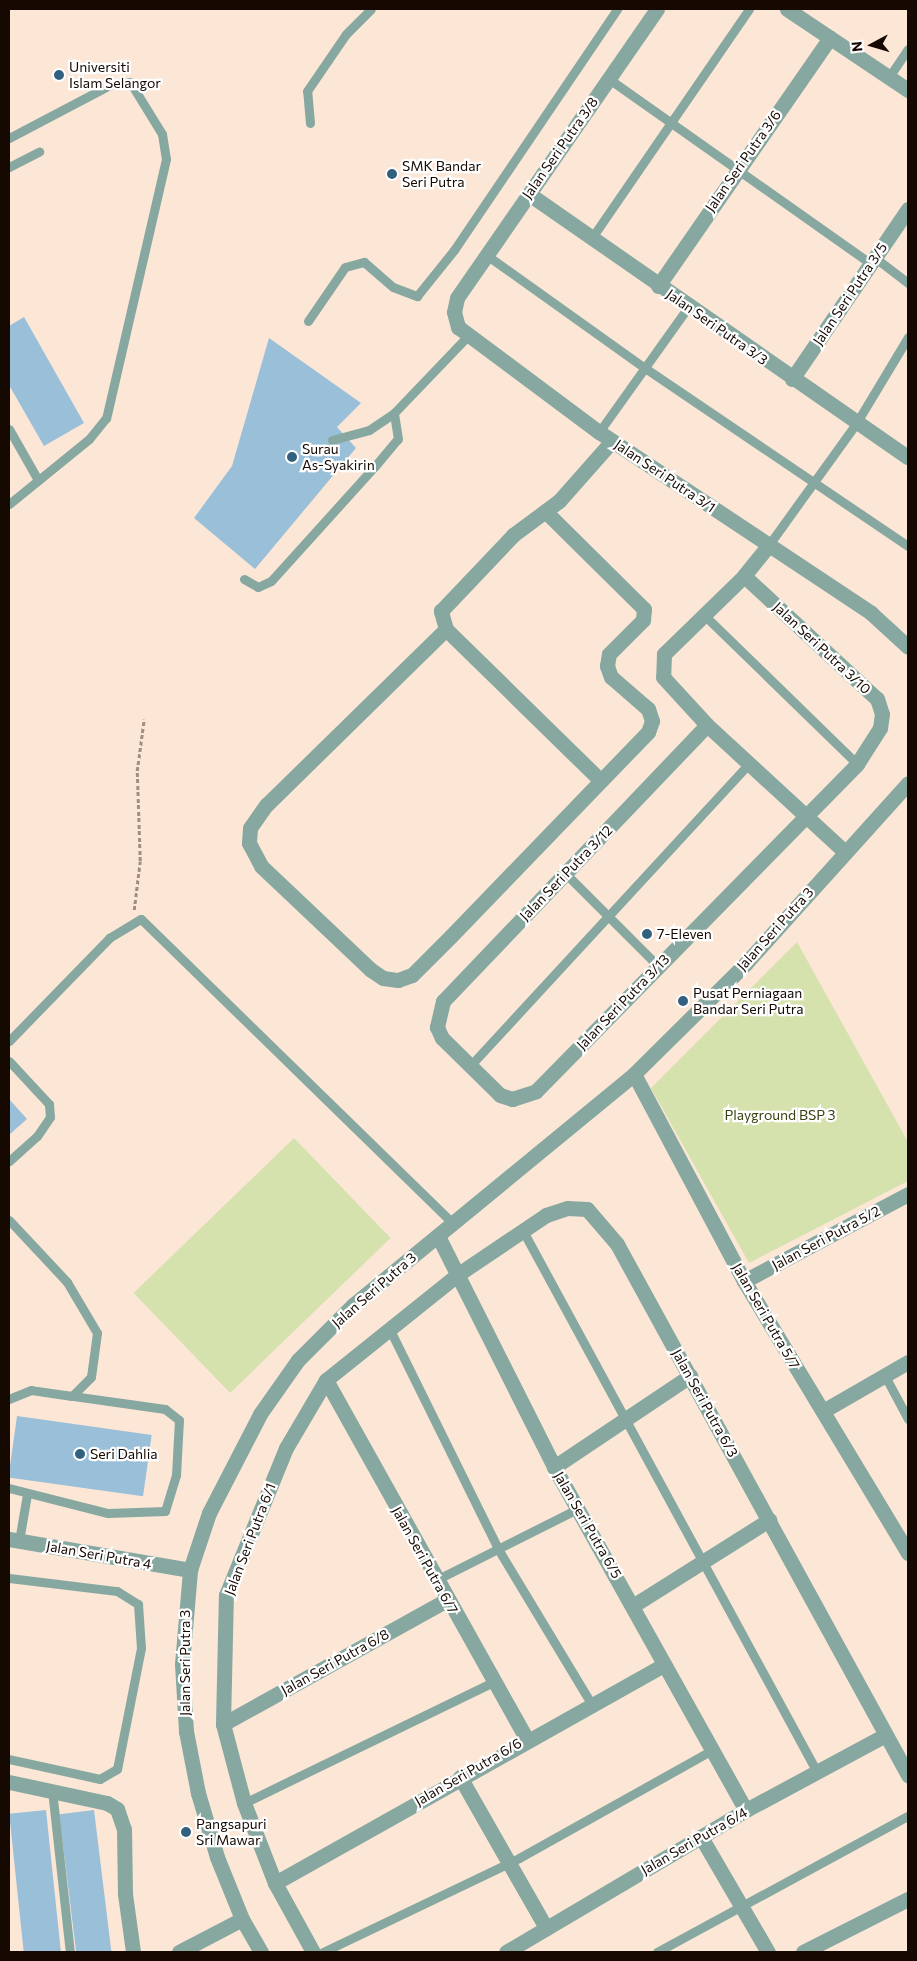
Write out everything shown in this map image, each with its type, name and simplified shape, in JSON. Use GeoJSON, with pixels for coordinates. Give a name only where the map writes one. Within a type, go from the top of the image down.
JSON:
{"type":"FeatureCollection","features":[{"type":"Feature","properties":{"kind":"street","name":"Jalan Seri Putra 3/8"},"geometry":{"type":"LineString","coordinates":[[464,288],[485,254],[529,194],[657,9]]}},
{"type":"Feature","properties":{"kind":"street"},"geometry":{"type":"LineString","coordinates":[[787,9],[908,90]]}},
{"type":"Feature","properties":{"kind":"street","name":"Jalan Seri Putra 3/6"},"geometry":{"type":"LineString","coordinates":[[658,286],[736,170],[830,38]]}},
{"type":"Feature","properties":{"kind":"street","name":"Jalan Seri Putra 3/3"},"geometry":{"type":"LineString","coordinates":[[529,194],[688,307],[908,457]]}},
{"type":"Feature","properties":{"kind":"street","name":"Jalan Seri Putra 3/5"},"geometry":{"type":"LineString","coordinates":[[792,379],[908,209]]}},
{"type":"Feature","properties":{"kind":"street","name":"Jalan Seri Putra 3/1"},"geometry":{"type":"LineString","coordinates":[[464,288],[454,312],[458,327],[468,337],[606,436],[871,614],[908,647]]}},
{"type":"Feature","properties":{"kind":"street"},"geometry":{"type":"LineString","coordinates":[[600,779],[446,629],[441,611],[447,601],[512,535],[545,511],[606,436]]}},
{"type":"Feature","properties":{"kind":"street"},"geometry":{"type":"LineString","coordinates":[[446,629],[256,815],[250,828],[249,843],[261,866],[371,970],[383,978],[398,980],[412,975],[600,779],[648,732],[652,721],[648,709],[611,677],[607,666],[609,654],[643,620],[644,609],[545,511]]}},
{"type":"Feature","properties":{"kind":"street"},"geometry":{"type":"LineString","coordinates":[[768,546],[744,576],[664,654],[661,666],[670,688],[707,725],[844,851]]}},
{"type":"Feature","properties":{"kind":"street","name":"Jalan Seri Putra 3/10"},"geometry":{"type":"LineString","coordinates":[[744,576],[877,699],[882,714],[880,728]]}},
{"type":"Feature","properties":{"kind":"street","name":"Jalan Seri Putra 3/12"},"geometry":{"type":"LineString","coordinates":[[436,1028],[443,1001],[707,725]]}},
{"type":"Feature","properties":{"kind":"street","name":"Jalan Seri Putra 3/13"},"geometry":{"type":"LineString","coordinates":[[436,1028],[469,1067],[500,1096],[512,1099],[536,1091],[857,764],[880,728]]}},
{"type":"Feature","properties":{"kind":"street","name":"Jalan Seri Putra 3"},"geometry":{"type":"LineString","coordinates":[[261,1952],[242,1919],[217,1857],[198,1793],[186,1731],[182,1664],[190,1570],[209,1513],[260,1414],[298,1360],[353,1305],[634,1074],[746,963],[844,851],[908,783]]}},
{"type":"Feature","properties":{"kind":"street","name":"Jalan Seri Putra 5/7"},"geometry":{"type":"LineString","coordinates":[[634,1074],[744,1281],[908,1553]]}},
{"type":"Feature","properties":{"kind":"street","name":"Jalan Seri Putra 5/2"},"geometry":{"type":"LineString","coordinates":[[744,1281],[908,1194]]}},
{"type":"Feature","properties":{"kind":"street","name":"Jalan Seri Putra 6/3"},"geometry":{"type":"LineString","coordinates":[[457,1275],[523,1231],[567,1208],[587,1209],[617,1244],[908,1774]]}},
{"type":"Feature","properties":{"kind":"street","name":"Jalan Seri Putra 6/5"},"geometry":{"type":"LineString","coordinates":[[438,1236],[554,1467],[634,1605],[664,1665],[746,1810]]}},
{"type":"Feature","properties":{"kind":"street","name":"Jalan Seri Putra 6/1"},"geometry":{"type":"LineString","coordinates":[[313,1952],[275,1884],[244,1803],[223,1724],[226,1595],[286,1448],[326,1380],[457,1275]]}},
{"type":"Feature","properties":{"kind":"street"},"geometry":{"type":"LineString","coordinates":[[823,1411],[908,1362]]}},
{"type":"Feature","properties":{"kind":"street"},"geometry":{"type":"LineString","coordinates":[[554,1467],[690,1376]]}},
{"type":"Feature","properties":{"kind":"street","name":"Jalan Seri Putra 6/7"},"geometry":{"type":"LineString","coordinates":[[326,1380],[446,1600],[495,1681],[527,1739]]}},
{"type":"Feature","properties":{"kind":"street"},"geometry":{"type":"LineString","coordinates":[[634,1605],[769,1520]]}},
{"type":"Feature","properties":{"kind":"street","name":"Jalan Seri Putra 4"},"geometry":{"type":"LineString","coordinates":[[14,1540],[190,1570]]}},
{"type":"Feature","properties":{"kind":"street","name":"Jalan Seri Putra 6/8"},"geometry":{"type":"LineString","coordinates":[[223,1724],[446,1600]]}},
{"type":"Feature","properties":{"kind":"street","name":"Jalan Seri Putra 6/6"},"geometry":{"type":"LineString","coordinates":[[275,1884],[527,1739],[592,1706],[664,1665]]}},
{"type":"Feature","properties":{"kind":"street","name":"Jalan Seri Putra 6/4"},"geometry":{"type":"LineString","coordinates":[[506,1952],[525,1948],[546,1928],[746,1810],[885,1735]]}},
{"type":"Feature","properties":{"kind":"street"},"geometry":{"type":"LineString","coordinates":[[460,1777],[546,1928]]}},
{"type":"Feature","properties":{"kind":"street"},"geometry":{"type":"LineString","coordinates":[[9,1782],[107,1803],[117,1809],[124,1829],[125,1894],[133,1952]]}},
{"type":"Feature","properties":{"kind":"street"},"geometry":{"type":"LineString","coordinates":[[701,1837],[768,1952]]}},
{"type":"Feature","properties":{"kind":"street"},"geometry":{"type":"LineString","coordinates":[[803,1952],[908,1899]]}},
{"type":"Feature","properties":{"kind":"street"},"geometry":{"type":"LineString","coordinates":[[180,1952],[242,1919]]}},
{"type":"Feature","properties":{"kind":"lane"},"geometry":{"type":"LineString","coordinates":[[310,123],[306,91],[346,34],[371,9]]}},
{"type":"Feature","properties":{"kind":"lane"},"geometry":{"type":"LineString","coordinates":[[308,321],[345,267],[364,262],[393,287],[417,296],[454,250],[617,9]]}},
{"type":"Feature","properties":{"kind":"lane"},"geometry":{"type":"LineString","coordinates":[[591,239],[672,124],[749,9]]}},
{"type":"Feature","properties":{"kind":"lane"},"geometry":{"type":"LineString","coordinates":[[889,77],[908,49]]}},
{"type":"Feature","properties":{"kind":"lane"},"geometry":{"type":"LineString","coordinates":[[609,79],[736,170],[908,282]]}},
{"type":"Feature","properties":{"kind":"lane"},"geometry":{"type":"LineString","coordinates":[[9,138],[122,82],[135,86],[166,147],[106,418],[89,439],[9,504]]}},
{"type":"Feature","properties":{"kind":"lane"},"geometry":{"type":"LineString","coordinates":[[9,167],[39,152]]}},
{"type":"Feature","properties":{"kind":"lane"},"geometry":{"type":"LineString","coordinates":[[485,254],[644,368],[813,479],[908,546]]}},
{"type":"Feature","properties":{"kind":"lane"},"geometry":{"type":"LineString","coordinates":[[606,436],[644,368],[688,307]]}},
{"type":"Feature","properties":{"kind":"lane"},"geometry":{"type":"LineString","coordinates":[[332,440],[369,430],[394,413],[468,337]]}},
{"type":"Feature","properties":{"kind":"lane"},"geometry":{"type":"LineString","coordinates":[[768,546],[813,479],[856,422],[908,337]]}},
{"type":"Feature","properties":{"kind":"lane"},"geometry":{"type":"LineString","coordinates":[[244,579],[258,587],[271,581],[376,466],[398,439],[394,413]]}},
{"type":"Feature","properties":{"kind":"lane"},"geometry":{"type":"LineString","coordinates":[[9,429],[38,480]]}},
{"type":"Feature","properties":{"kind":"lane"},"geometry":{"type":"LineString","coordinates":[[704,614],[857,764]]}},
{"type":"Feature","properties":{"kind":"lane"},"geometry":{"type":"LineString","coordinates":[[469,1067],[749,764]]}},
{"type":"Feature","properties":{"kind":"lane"},"geometry":{"type":"LineString","coordinates":[[566,874],[610,915],[658,966]]}},
{"type":"Feature","properties":{"kind":"lane"},"geometry":{"type":"LineString","coordinates":[[9,1041],[109,938],[141,919],[454,1223]]}},
{"type":"Feature","properties":{"kind":"lane"},"geometry":{"type":"LineString","coordinates":[[9,1061],[49,1104],[50,1118],[9,1161]]}},
{"type":"Feature","properties":{"kind":"lane"},"geometry":{"type":"LineString","coordinates":[[9,1220],[67,1282],[97,1333],[91,1377],[72,1396]]}},
{"type":"Feature","properties":{"kind":"lane"},"geometry":{"type":"LineString","coordinates":[[523,1231],[624,1421],[817,1772]]}},
{"type":"Feature","properties":{"kind":"lane"},"geometry":{"type":"LineString","coordinates":[[390,1328],[498,1549],[592,1706]]}},
{"type":"Feature","properties":{"kind":"lane"},"geometry":{"type":"LineString","coordinates":[[885,1376],[908,1419]]}},
{"type":"Feature","properties":{"kind":"lane"},"geometry":{"type":"LineString","coordinates":[[9,1400],[31,1390],[165,1409],[179,1420],[176,1475],[165,1511],[108,1514],[9,1488]]}},
{"type":"Feature","properties":{"kind":"lane"},"geometry":{"type":"LineString","coordinates":[[14,1540],[27,1494]]}},
{"type":"Feature","properties":{"kind":"lane"},"geometry":{"type":"LineString","coordinates":[[436,1580],[577,1509]]}},
{"type":"Feature","properties":{"kind":"lane"},"geometry":{"type":"LineString","coordinates":[[9,1578],[117,1591],[138,1604],[141,1648],[117,1769],[100,1779],[9,1759]]}},
{"type":"Feature","properties":{"kind":"lane"},"geometry":{"type":"LineString","coordinates":[[244,1803],[495,1681]]}},
{"type":"Feature","properties":{"kind":"lane"},"geometry":{"type":"LineString","coordinates":[[323,1952],[510,1862],[712,1750]]}},
{"type":"Feature","properties":{"kind":"lane"},"geometry":{"type":"LineString","coordinates":[[52,1790],[70,1952]]}},
{"type":"Feature","properties":{"kind":"lane"},"geometry":{"type":"LineString","coordinates":[[657,1952],[740,1904],[908,1816]]}},
{"type":"Feature","properties":{"kind":"path"},"geometry":{"type":"LineString","coordinates":[[132,924],[140,862],[137,771],[144,719]]}},
{"type":"Feature","properties":{"kind":"green space","name":"Playground BSP 3"},"geometry":{"type":"Polygon","coordinates":[[[797,942],[908,1142],[908,1181],[749,1263],[651,1088],[797,942]]]}},
{"type":"Feature","properties":{"kind":"green space"},"geometry":{"type":"Polygon","coordinates":[[[294,1138],[391,1238],[230,1393],[134,1293],[294,1138]]]}},
{"type":"Feature","properties":{"kind":"building"},"geometry":{"type":"Polygon","coordinates":[[[24,317],[84,423],[44,446],[9,385],[9,326],[24,317]]]}},
{"type":"Feature","properties":{"kind":"building","name":"Surau As-Syakirin"},"geometry":{"type":"Polygon","coordinates":[[[269,338],[361,403],[337,427],[356,448],[255,569],[194,518],[232,466],[269,338]]]}},
{"type":"Feature","properties":{"kind":"building"},"geometry":{"type":"Polygon","coordinates":[[[9,1099],[27,1119],[9,1135],[9,1099]]]}},
{"type":"Feature","properties":{"kind":"building","name":"Seri Dahlia"},"geometry":{"type":"Polygon","coordinates":[[[17,1416],[152,1435],[143,1496],[9,1477],[17,1416]]]}},
{"type":"Feature","properties":{"kind":"building"},"geometry":{"type":"Polygon","coordinates":[[[46,1810],[61,1952],[24,1952],[9,1814],[46,1810]]]}},
{"type":"Feature","properties":{"kind":"building"},"geometry":{"type":"Polygon","coordinates":[[[94,1810],[111,1952],[76,1952],[59,1814],[94,1810]]]}},
{"type":"Feature","properties":{"kind":"place","name":"Universiti Islam Selangor"},"geometry":{"type":"Point","coordinates":[59,75]}},
{"type":"Feature","properties":{"kind":"place","name":"SMK Bandar Seri Putra"},"geometry":{"type":"Point","coordinates":[392,174]}},
{"type":"Feature","properties":{"kind":"place","name":"Surau As-Syakirin"},"geometry":{"type":"Point","coordinates":[292,457]}},
{"type":"Feature","properties":{"kind":"place","name":"7-Eleven"},"geometry":{"type":"Point","coordinates":[647,934]}},
{"type":"Feature","properties":{"kind":"place","name":"Pusat Perniagaan Bandar Seri Putra"},"geometry":{"type":"Point","coordinates":[683,1001]}},
{"type":"Feature","properties":{"kind":"place","name":"Seri Dahlia"},"geometry":{"type":"Point","coordinates":[80,1454]}},
{"type":"Feature","properties":{"kind":"place","name":"Pangsapuri Sri Mawar"},"geometry":{"type":"Point","coordinates":[186,1832]}}]}
